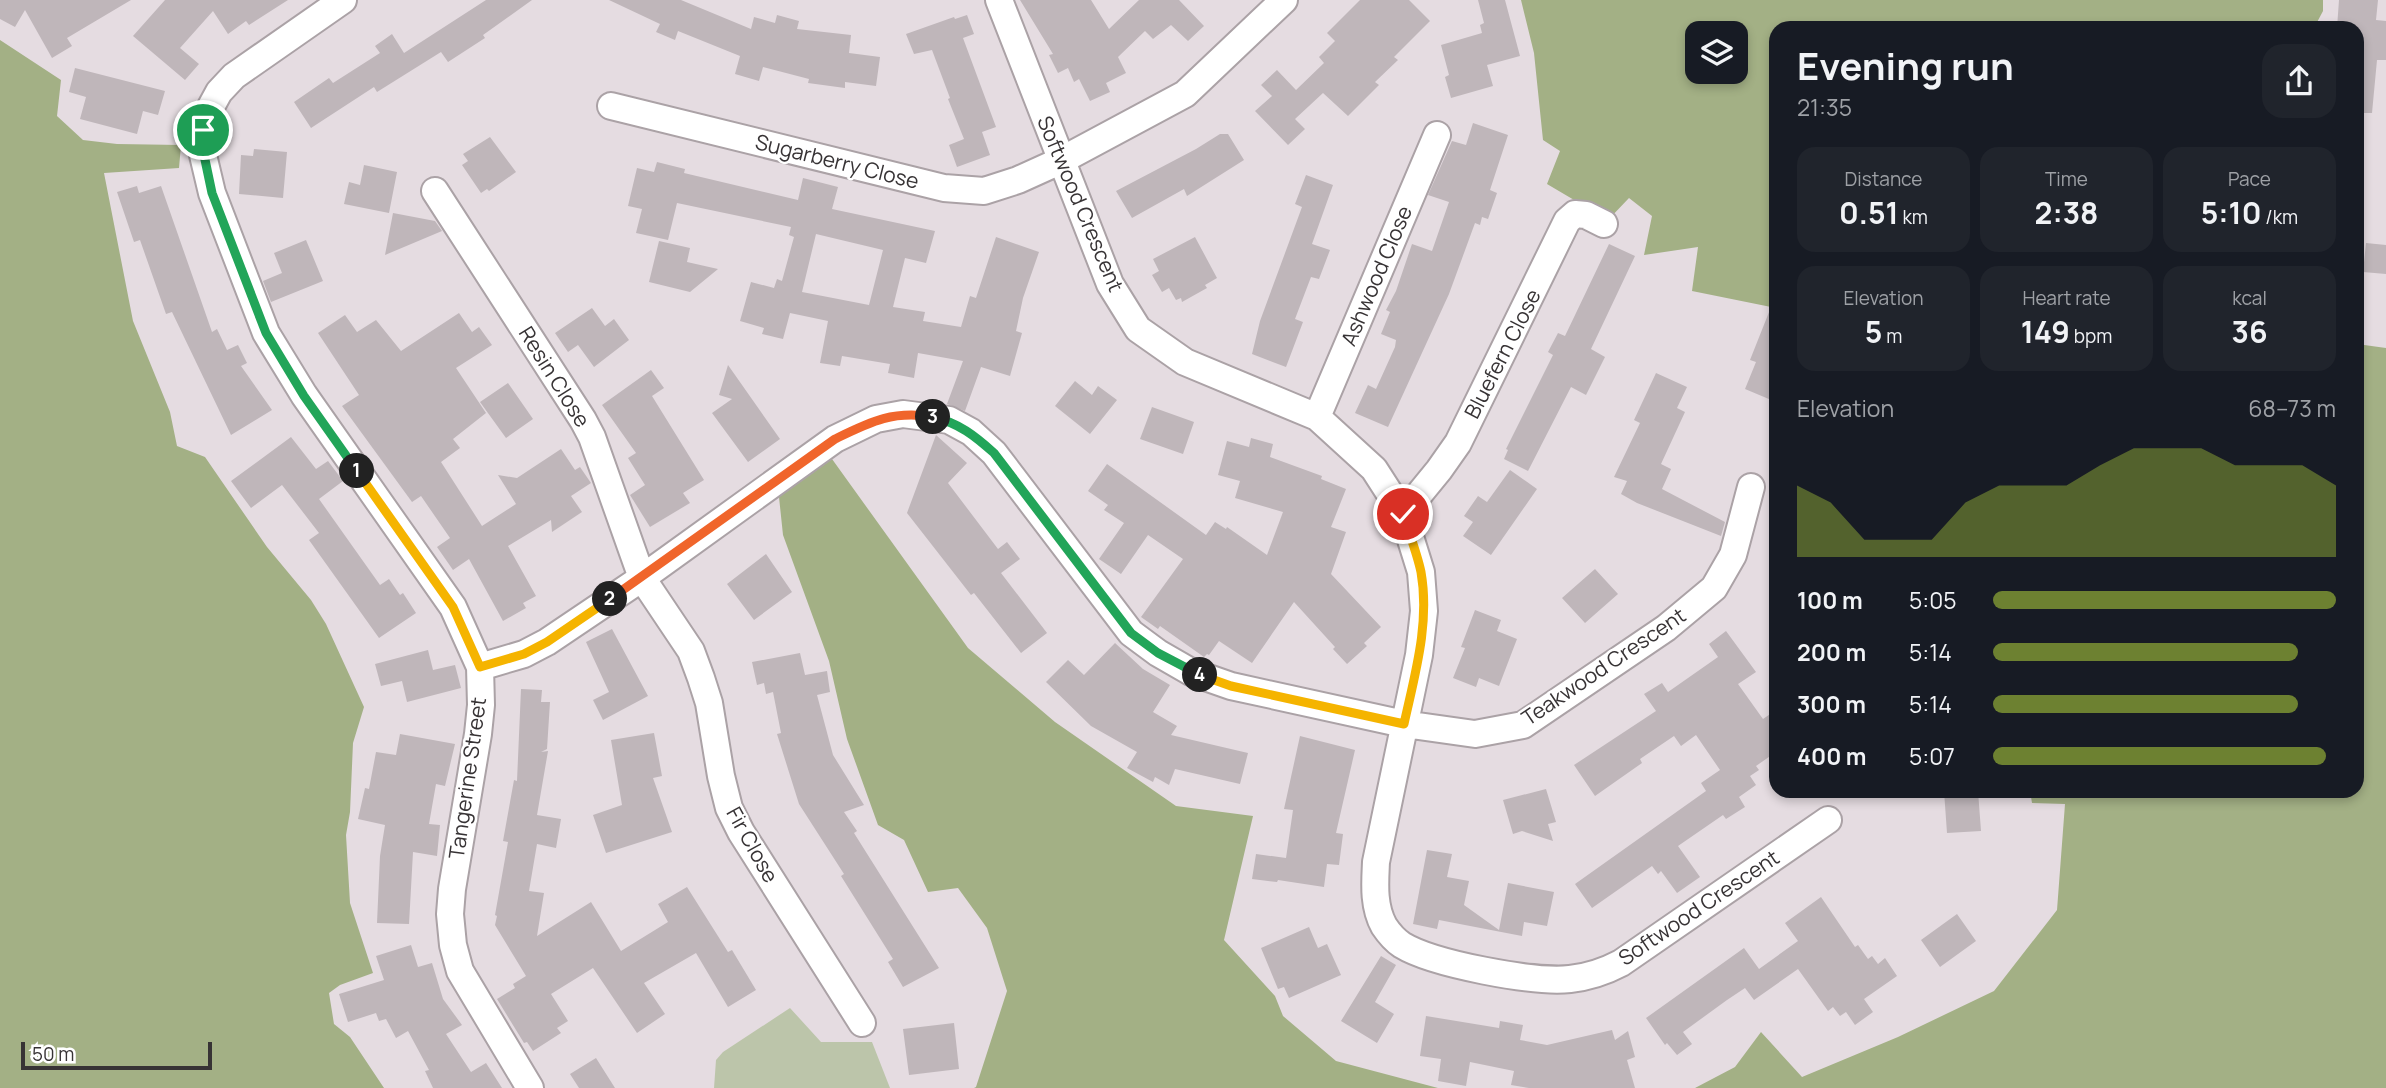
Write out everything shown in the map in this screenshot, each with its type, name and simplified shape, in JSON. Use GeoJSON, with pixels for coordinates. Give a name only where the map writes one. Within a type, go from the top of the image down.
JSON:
{"type":"FeatureCollection","features":[{"type":"Feature","properties":{"kind":"street","name":"Tangerine Street"},"geometry":{"type":"LineString","coordinates":[[343,0],[234,76],[219,92],[203,130],[204,155],[212,193],[266,333],[304,396],[453,607],[480,667],[481,705],[478,734],[450,914],[453,945],[460,971],[530,1088]]}},
{"type":"Feature","properties":{"kind":"street","name":"Softwood Crescent"},"geometry":{"type":"LineString","coordinates":[[999,0],[1110,284],[1138,329],[1185,362],[1317,417],[1374,469],[1403,514],[1421,572],[1424,611],[1419,655],[1376,862],[1374,890],[1377,909],[1384,926],[1399,944],[1441,960],[1540,980],[1599,974],[1621,963],[1828,820]]}},
{"type":"Feature","properties":{"kind":"street","name":"Sugarberry Close"},"geometry":{"type":"LineString","coordinates":[[611,106],[944,188],[984,191],[1018,180],[1060,161],[1185,94],[1284,0]]}},
{"type":"Feature","properties":{"kind":"street","name":"Ashwood Close"},"geometry":{"type":"LineString","coordinates":[[1317,417],[1437,135]]}},
{"type":"Feature","properties":{"kind":"street","name":"Resin Close"},"geometry":{"type":"LineString","coordinates":[[435,191],[583,420],[592,437],[642,578]]}},
{"type":"Feature","properties":{"kind":"street","name":"Bluefern Close"},"geometry":{"type":"LineString","coordinates":[[1403,514],[1458,443],[1567,221],[1575,214],[1586,215],[1604,224]]}},
{"type":"Feature","properties":{"kind":"street","name":"Teakwood Crescent"},"geometry":{"type":"LineString","coordinates":[[480,667],[524,654],[547,642],[642,578],[835,439],[876,419],[903,414],[949,421],[971,432],[994,453],[1131,633],[1191,672],[1231,686],[1404,724],[1475,734],[1523,725],[1655,636],[1714,588],[1733,555],[1751,487]]}},
{"type":"Feature","properties":{"kind":"street","name":"Fir Close"},"geometry":{"type":"LineString","coordinates":[[642,578],[691,651],[709,703],[720,776],[729,808],[741,832],[862,1023]]}},
{"type":"Feature","properties":{"kind":"green space"},"geometry":{"type":"Polygon","coordinates":[[[1521,0],[2323,0],[2323,11],[2318,21],[1769,21],[1769,307],[1692,291],[1698,247],[1644,255],[1652,216],[1629,198],[1608,220],[1547,184],[1560,151],[1543,140],[1534,53],[1521,0]]]}},
{"type":"Feature","properties":{"kind":"green space"},"geometry":{"type":"Polygon","coordinates":[[[0,40],[61,80],[57,116],[83,140],[117,144],[181,145],[179,168],[104,173],[133,321],[170,412],[177,446],[205,457],[267,547],[311,600],[326,624],[364,707],[353,743],[350,812],[346,835],[350,903],[373,973],[340,985],[329,993],[334,1024],[350,1037],[384,1088],[0,1088],[0,40]]]}},
{"type":"Feature","properties":{"kind":"green space"},"geometry":{"type":"Polygon","coordinates":[[[2364,345],[2386,348],[2386,1088],[1695,1088],[1735,1067],[1761,1032],[1802,1077],[1898,1037],[1994,991],[2057,910],[2065,804],[2032,803],[2031,798],[2364,798],[2364,345]]]}},
{"type":"Feature","properties":{"kind":"green space"},"geometry":{"type":"Polygon","coordinates":[[[832,459],[968,648],[1055,722],[1176,806],[1253,816],[1224,940],[1275,996],[1283,1016],[1336,1061],[1438,1088],[974,1088],[1007,991],[987,928],[958,888],[928,892],[904,840],[878,825],[847,739],[829,661],[783,535],[779,497],[832,459]]]}},
{"type":"Feature","properties":{"kind":"green space"},"geometry":{"type":"Polygon","coordinates":[[[790,1008],[821,1042],[872,1042],[890,1088],[714,1088],[716,1060],[723,1052],[790,1008]]]}},
{"type":"Feature","properties":{"kind":"building"},"geometry":{"type":"Polygon","coordinates":[[[0,0],[131,0],[67,38],[72,46],[52,58],[25,10],[15,27],[0,19],[0,0]]]}},
{"type":"Feature","properties":{"kind":"building"},"geometry":{"type":"Polygon","coordinates":[[[165,0],[288,0],[249,25],[246,21],[228,34],[213,11],[180,48],[199,64],[185,80],[133,36],[165,0]]]}},
{"type":"Feature","properties":{"kind":"building"},"geometry":{"type":"Polygon","coordinates":[[[486,0],[532,0],[483,35],[485,38],[448,62],[441,52],[377,92],[374,87],[311,128],[294,102],[329,78],[333,83],[380,53],[375,46],[392,34],[404,53],[486,0]]]}},
{"type":"Feature","properties":{"kind":"building"},"geometry":{"type":"Polygon","coordinates":[[[609,0],[681,0],[751,29],[754,17],[775,23],[777,15],[799,21],[797,29],[851,35],[849,53],[880,57],[876,86],[845,82],[845,88],[808,83],[809,79],[763,67],[759,81],[735,74],[740,56],[678,31],[675,40],[656,32],[660,24],[609,0]]]}},
{"type":"Feature","properties":{"kind":"building"},"geometry":{"type":"Polygon","coordinates":[[[1020,0],[1091,0],[1109,29],[1139,0],[1179,0],[1204,26],[1188,41],[1171,25],[1153,39],[1145,31],[1118,57],[1126,73],[1106,83],[1110,92],[1090,101],[1079,79],[1074,82],[1068,68],[1058,73],[1049,55],[1053,54],[1020,0]]]}},
{"type":"Feature","properties":{"kind":"building"},"geometry":{"type":"Polygon","coordinates":[[[1360,0],[1409,0],[1430,21],[1394,57],[1398,60],[1375,82],[1379,85],[1348,116],[1323,93],[1295,119],[1305,129],[1288,145],[1255,111],[1272,96],[1261,85],[1277,70],[1296,90],[1324,63],[1319,57],[1335,41],[1327,33],[1360,0]]]}},
{"type":"Feature","properties":{"kind":"building"},"geometry":{"type":"Polygon","coordinates":[[[1478,0],[1505,0],[1520,56],[1487,65],[1493,86],[1451,98],[1445,77],[1449,75],[1441,45],[1482,33],[1480,25],[1484,23],[1478,0]]]}},
{"type":"Feature","properties":{"kind":"building"},"geometry":{"type":"Polygon","coordinates":[[[2339,0],[2378,0],[2376,20],[2386,21],[2386,60],[2377,60],[2372,113],[2364,113],[2364,21],[2338,21],[2339,0]]]}},
{"type":"Feature","properties":{"kind":"building"},"geometry":{"type":"Polygon","coordinates":[[[967,15],[974,34],[963,38],[996,127],[982,132],[990,155],[957,167],[949,145],[964,139],[932,50],[914,54],[906,34],[967,15]]]}},
{"type":"Feature","properties":{"kind":"building"},"geometry":{"type":"Polygon","coordinates":[[[75,68],[165,91],[158,115],[143,111],[137,134],[80,119],[86,97],[69,92],[75,68]]]}},
{"type":"Feature","properties":{"kind":"building"},"geometry":{"type":"Polygon","coordinates":[[[1473,123],[1508,135],[1490,190],[1497,193],[1488,219],[1482,217],[1480,225],[1475,223],[1449,294],[1388,427],[1355,413],[1368,385],[1376,389],[1395,347],[1396,340],[1381,334],[1390,312],[1386,310],[1396,291],[1412,244],[1432,251],[1449,202],[1428,195],[1452,141],[1466,145],[1473,123]]]}},
{"type":"Feature","properties":{"kind":"building"},"geometry":{"type":"Polygon","coordinates":[[[1220,134],[1228,134],[1244,160],[1187,196],[1184,189],[1132,218],[1116,191],[1220,134]]]}},
{"type":"Feature","properties":{"kind":"building"},"geometry":{"type":"Polygon","coordinates":[[[490,137],[516,172],[489,191],[487,189],[481,193],[462,165],[468,161],[463,154],[490,137]]]}},
{"type":"Feature","properties":{"kind":"building"},"geometry":{"type":"Polygon","coordinates":[[[254,149],[287,152],[283,198],[239,194],[241,155],[253,156],[254,149]]]}},
{"type":"Feature","properties":{"kind":"building"},"geometry":{"type":"Polygon","coordinates":[[[657,162],[685,169],[684,173],[798,200],[803,178],[838,187],[832,209],[935,231],[926,263],[905,258],[893,307],[925,312],[923,321],[961,327],[970,296],[976,298],[996,237],[1039,252],[1023,298],[1016,331],[1022,333],[1010,376],[981,367],[965,411],[947,404],[963,361],[918,353],[914,378],[888,373],[890,364],[842,356],[840,366],[820,363],[828,321],[790,313],[783,339],[762,334],[764,328],[740,321],[751,282],[774,288],[777,279],[782,281],[794,237],[789,235],[791,227],[677,203],[668,240],[636,233],[642,209],[628,206],[637,168],[654,172],[657,162]],[[816,234],[802,292],[869,305],[883,250],[816,234]]]}},
{"type":"Feature","properties":{"kind":"building"},"geometry":{"type":"Polygon","coordinates":[[[364,165],[397,172],[389,213],[344,204],[349,182],[360,185],[364,165]]]}},
{"type":"Feature","properties":{"kind":"building"},"geometry":{"type":"Polygon","coordinates":[[[1306,175],[1333,185],[1312,244],[1330,250],[1319,279],[1311,277],[1295,319],[1303,322],[1286,367],[1252,354],[1260,321],[1302,207],[1295,204],[1306,175]]]}},
{"type":"Feature","properties":{"kind":"building"},"geometry":{"type":"Polygon","coordinates":[[[137,186],[139,193],[161,186],[212,332],[217,329],[227,350],[238,345],[247,363],[241,366],[272,410],[231,435],[172,312],[166,314],[140,240],[134,242],[117,192],[137,186]]]}},
{"type":"Feature","properties":{"kind":"building"},"geometry":{"type":"Polygon","coordinates":[[[393,213],[435,221],[442,231],[385,255],[393,213]]]}},
{"type":"Feature","properties":{"kind":"building"},"geometry":{"type":"Polygon","coordinates":[[[1195,237],[1217,278],[1205,285],[1207,288],[1182,302],[1181,298],[1176,300],[1169,288],[1162,292],[1152,275],[1159,271],[1153,259],[1195,237]]]}},
{"type":"Feature","properties":{"kind":"building"},"geometry":{"type":"Polygon","coordinates":[[[306,240],[323,281],[271,302],[263,281],[282,273],[274,253],[306,240]]]}},
{"type":"Feature","properties":{"kind":"building"},"geometry":{"type":"Polygon","coordinates":[[[659,241],[690,248],[687,262],[718,269],[690,292],[649,282],[659,241]]]}},
{"type":"Feature","properties":{"kind":"building"},"geometry":{"type":"Polygon","coordinates":[[[2366,243],[2386,245],[2386,274],[2364,272],[2366,243]]]}},
{"type":"Feature","properties":{"kind":"building"},"geometry":{"type":"Polygon","coordinates":[[[1609,244],[1635,256],[1591,349],[1605,357],[1586,395],[1571,387],[1528,471],[1504,459],[1508,450],[1506,449],[1553,355],[1548,352],[1558,333],[1565,336],[1609,244]]]}},
{"type":"Feature","properties":{"kind":"building"},"geometry":{"type":"Polygon","coordinates":[[[592,308],[605,326],[614,319],[629,340],[594,367],[578,345],[568,352],[555,333],[592,308]]]}},
{"type":"Feature","properties":{"kind":"building"},"geometry":{"type":"Polygon","coordinates":[[[1769,312],[1769,399],[1745,389],[1756,362],[1750,360],[1769,312]]]}},
{"type":"Feature","properties":{"kind":"building"},"geometry":{"type":"Polygon","coordinates":[[[459,313],[472,332],[479,327],[492,345],[456,368],[486,413],[453,439],[460,448],[441,462],[482,526],[516,504],[498,475],[517,478],[561,449],[575,470],[580,467],[591,483],[571,496],[582,512],[552,532],[551,520],[508,546],[536,596],[523,603],[526,608],[503,621],[469,559],[453,570],[437,547],[450,538],[421,496],[412,502],[342,406],[359,395],[318,333],[345,315],[357,332],[376,320],[401,351],[459,313]]]}},
{"type":"Feature","properties":{"kind":"building"},"geometry":{"type":"Polygon","coordinates":[[[728,365],[780,439],[748,462],[712,413],[732,399],[719,395],[728,365]]]}},
{"type":"Feature","properties":{"kind":"building"},"geometry":{"type":"Polygon","coordinates":[[[651,370],[664,388],[652,396],[704,480],[683,493],[690,503],[650,527],[630,495],[645,485],[628,458],[636,453],[602,405],[651,370]]]}},
{"type":"Feature","properties":{"kind":"building"},"geometry":{"type":"Polygon","coordinates":[[[1656,373],[1687,387],[1677,408],[1685,412],[1661,464],[1671,469],[1662,489],[1725,522],[1721,536],[1637,503],[1621,494],[1627,481],[1614,477],[1640,423],[1634,420],[1656,373]]]}},
{"type":"Feature","properties":{"kind":"building"},"geometry":{"type":"Polygon","coordinates":[[[1075,381],[1092,395],[1098,386],[1117,400],[1090,434],[1055,406],[1075,381]]]}},
{"type":"Feature","properties":{"kind":"building"},"geometry":{"type":"Polygon","coordinates":[[[508,383],[533,419],[506,438],[480,402],[508,383]]]}},
{"type":"Feature","properties":{"kind":"building"},"geometry":{"type":"Polygon","coordinates":[[[1152,407],[1194,422],[1183,454],[1140,439],[1152,407]]]}},
{"type":"Feature","properties":{"kind":"building"},"geometry":{"type":"Polygon","coordinates":[[[936,435],[967,463],[948,483],[998,549],[1007,542],[1020,559],[1001,573],[1047,633],[1021,653],[974,593],[971,595],[907,513],[936,435]]]}},
{"type":"Feature","properties":{"kind":"building"},"geometry":{"type":"Polygon","coordinates":[[[291,437],[316,469],[328,461],[343,481],[319,499],[380,585],[389,579],[400,595],[403,593],[416,613],[379,638],[309,540],[319,533],[282,485],[251,508],[231,481],[291,437]]]}},
{"type":"Feature","properties":{"kind":"building"},"geometry":{"type":"Polygon","coordinates":[[[1251,438],[1273,444],[1270,457],[1322,476],[1321,479],[1346,489],[1331,527],[1346,532],[1331,574],[1381,627],[1364,643],[1367,646],[1347,664],[1294,602],[1252,663],[1219,641],[1209,655],[1204,657],[1160,626],[1158,629],[1141,617],[1183,559],[1148,535],[1121,574],[1099,559],[1124,523],[1104,510],[1108,505],[1088,491],[1107,464],[1206,535],[1215,522],[1226,529],[1227,527],[1267,555],[1283,512],[1235,498],[1240,481],[1218,475],[1227,441],[1249,447],[1251,438]]]}},
{"type":"Feature","properties":{"kind":"building"},"geometry":{"type":"Polygon","coordinates":[[[1510,470],[1537,489],[1491,555],[1463,536],[1473,522],[1464,516],[1478,496],[1487,502],[1510,470]]]}},
{"type":"Feature","properties":{"kind":"building"},"geometry":{"type":"Polygon","coordinates":[[[766,554],[792,592],[754,620],[727,584],[766,554]]]}},
{"type":"Feature","properties":{"kind":"building"},"geometry":{"type":"Polygon","coordinates":[[[1595,569],[1618,594],[1585,623],[1562,598],[1595,569]]]}},
{"type":"Feature","properties":{"kind":"building"},"geometry":{"type":"Polygon","coordinates":[[[1475,610],[1501,620],[1497,631],[1517,639],[1499,686],[1479,678],[1476,687],[1453,678],[1465,648],[1461,647],[1475,610]]]}},
{"type":"Feature","properties":{"kind":"building"},"geometry":{"type":"Polygon","coordinates":[[[612,629],[648,696],[603,720],[593,700],[609,692],[586,642],[612,629]]]}},
{"type":"Feature","properties":{"kind":"building"},"geometry":{"type":"Polygon","coordinates":[[[1726,631],[1756,672],[1738,684],[1763,719],[1769,715],[1769,757],[1756,766],[1759,770],[1750,776],[1756,785],[1739,797],[1745,807],[1726,819],[1723,815],[1678,846],[1700,877],[1677,893],[1661,871],[1658,874],[1652,866],[1592,908],[1575,884],[1706,791],[1701,783],[1720,770],[1696,735],[1681,746],[1674,736],[1640,759],[1642,763],[1595,796],[1574,765],[1656,711],[1644,694],[1662,683],[1668,692],[1718,657],[1709,644],[1726,631]]]}},
{"type":"Feature","properties":{"kind":"building"},"geometry":{"type":"Polygon","coordinates":[[[1115,643],[1143,669],[1170,685],[1153,712],[1177,726],[1171,735],[1248,753],[1240,784],[1175,769],[1169,785],[1155,777],[1153,782],[1127,768],[1137,752],[1091,726],[1046,682],[1068,660],[1084,675],[1115,643]]]}},
{"type":"Feature","properties":{"kind":"building"},"geometry":{"type":"Polygon","coordinates":[[[428,650],[433,670],[455,665],[461,688],[407,702],[402,681],[381,686],[375,664],[428,650]]]}},
{"type":"Feature","properties":{"kind":"building"},"geometry":{"type":"Polygon","coordinates":[[[800,653],[805,675],[827,671],[830,692],[817,695],[833,755],[864,805],[844,812],[857,831],[854,833],[939,968],[903,987],[888,962],[893,959],[841,876],[844,874],[799,804],[777,734],[781,733],[773,692],[766,694],[764,683],[757,685],[752,662],[800,653]]]}},
{"type":"Feature","properties":{"kind":"building"},"geometry":{"type":"Polygon","coordinates":[[[521,689],[542,690],[541,702],[550,702],[547,749],[541,752],[548,751],[537,815],[561,819],[556,848],[537,844],[529,891],[544,893],[537,936],[591,902],[621,951],[668,922],[658,904],[687,887],[728,952],[732,950],[756,990],[728,1007],[696,953],[644,983],[665,1014],[637,1033],[593,968],[551,994],[568,1021],[557,1028],[561,1033],[533,1051],[527,1042],[524,1043],[497,999],[515,988],[513,984],[526,976],[495,925],[508,842],[503,841],[514,780],[517,781],[521,689]]]}},
{"type":"Feature","properties":{"kind":"building"},"geometry":{"type":"Polygon","coordinates":[[[654,733],[662,776],[653,778],[672,832],[606,853],[593,815],[622,805],[611,740],[654,733]]]}},
{"type":"Feature","properties":{"kind":"building"},"geometry":{"type":"Polygon","coordinates":[[[400,734],[455,744],[445,786],[436,784],[429,824],[440,825],[437,856],[413,852],[409,924],[377,923],[380,856],[385,825],[358,819],[365,788],[369,789],[376,752],[396,755],[400,734]]]}},
{"type":"Feature","properties":{"kind":"building"},"geometry":{"type":"Polygon","coordinates":[[[1300,736],[1355,750],[1336,833],[1343,834],[1339,865],[1327,864],[1324,887],[1252,879],[1256,854],[1286,858],[1293,810],[1284,809],[1300,736]]]}},
{"type":"Feature","properties":{"kind":"building"},"geometry":{"type":"Polygon","coordinates":[[[1546,789],[1556,822],[1548,824],[1553,841],[1522,831],[1513,834],[1503,800],[1546,789]]]}},
{"type":"Feature","properties":{"kind":"building"},"geometry":{"type":"Polygon","coordinates":[[[1944,798],[1979,798],[1981,831],[1947,833],[1944,798]]]}},
{"type":"Feature","properties":{"kind":"building"},"geometry":{"type":"Polygon","coordinates":[[[1427,850],[1452,854],[1447,877],[1469,881],[1464,905],[1499,930],[1508,883],[1554,892],[1547,926],[1524,922],[1522,936],[1439,920],[1437,929],[1413,924],[1427,850]]]}},
{"type":"Feature","properties":{"kind":"building"},"geometry":{"type":"Polygon","coordinates":[[[1821,897],[1855,947],[1858,945],[1868,959],[1872,956],[1878,964],[1885,958],[1897,976],[1864,999],[1873,1012],[1855,1025],[1846,1012],[1840,1016],[1833,1007],[1828,1011],[1798,969],[1754,1000],[1745,988],[1727,1000],[1683,1032],[1692,1044],[1677,1055],[1667,1043],[1665,1045],[1646,1018],[1744,948],[1759,969],[1798,941],[1785,923],[1821,897]]]}},
{"type":"Feature","properties":{"kind":"building"},"geometry":{"type":"Polygon","coordinates":[[[1957,914],[1976,941],[1940,967],[1921,940],[1957,914]]]}},
{"type":"Feature","properties":{"kind":"building"},"geometry":{"type":"Polygon","coordinates":[[[1309,927],[1318,948],[1327,944],[1341,975],[1289,998],[1284,987],[1278,989],[1261,948],[1309,927]]]}},
{"type":"Feature","properties":{"kind":"building"},"geometry":{"type":"Polygon","coordinates":[[[411,945],[418,967],[432,963],[443,999],[462,1025],[446,1034],[471,1072],[486,1063],[502,1088],[433,1088],[425,1071],[429,1070],[408,1031],[396,1038],[386,1019],[379,1021],[376,1013],[348,1022],[339,994],[384,980],[376,956],[411,945]]]}},
{"type":"Feature","properties":{"kind":"building"},"geometry":{"type":"Polygon","coordinates":[[[1381,956],[1396,965],[1375,1002],[1394,1014],[1377,1043],[1341,1021],[1381,956]]]}},
{"type":"Feature","properties":{"kind":"building"},"geometry":{"type":"Polygon","coordinates":[[[1426,1016],[1499,1028],[1500,1021],[1523,1025],[1520,1040],[1547,1045],[1612,1030],[1615,1040],[1628,1031],[1635,1057],[1627,1060],[1635,1088],[1529,1088],[1511,1085],[1514,1071],[1470,1062],[1466,1086],[1438,1081],[1441,1059],[1420,1056],[1426,1016]]]}},
{"type":"Feature","properties":{"kind":"building"},"geometry":{"type":"Polygon","coordinates":[[[954,1023],[959,1069],[909,1075],[903,1029],[954,1023]]]}},
{"type":"Feature","properties":{"kind":"building"},"geometry":{"type":"Polygon","coordinates":[[[596,1058],[615,1088],[579,1088],[570,1074],[596,1058]]]}},
{"type":"Feature","properties":{"kind":"route"},"geometry":{"type":"LineString","coordinates":[[203,130],[204,155],[212,193],[266,333],[304,396],[453,607],[480,667],[524,654],[547,642],[642,578],[835,439],[876,419],[903,414],[949,421],[971,432],[994,453],[1131,633],[1158,653],[1191,672],[1231,686],[1404,724],[1419,655],[1424,611],[1421,572],[1403,514]]}}]}
